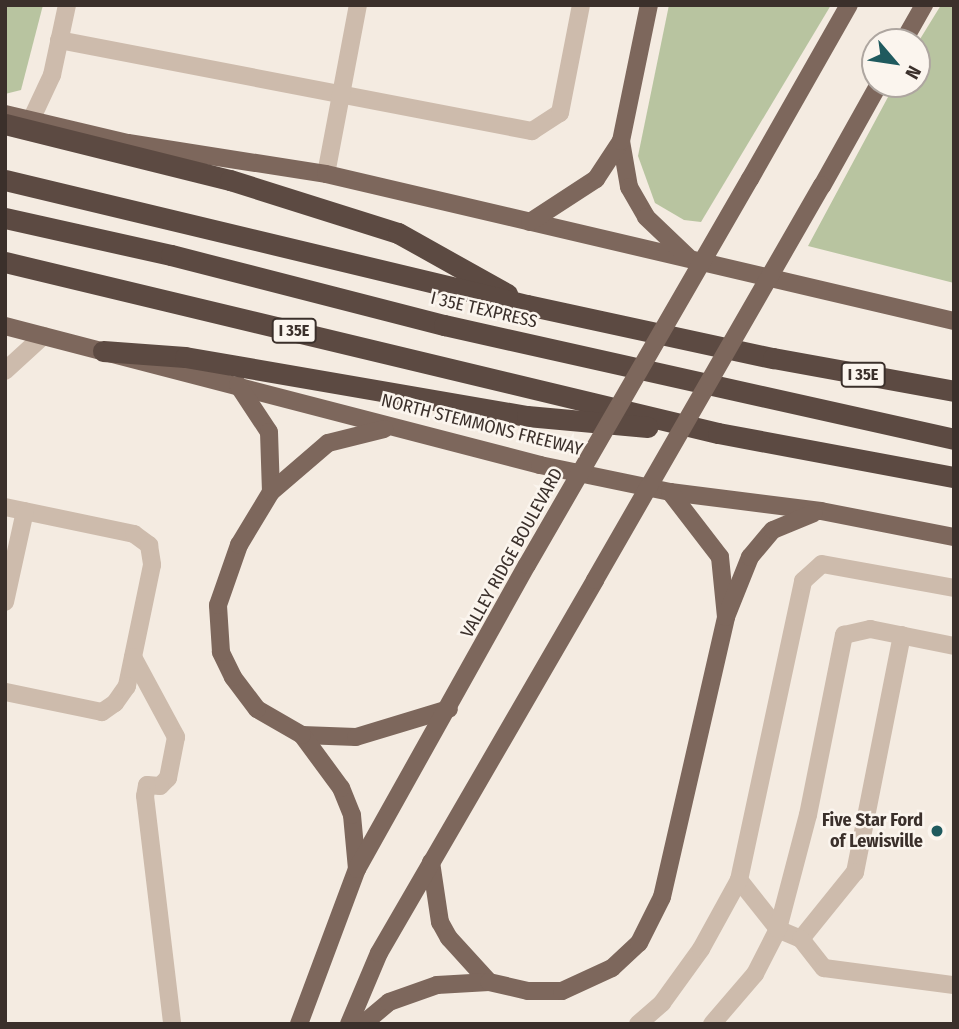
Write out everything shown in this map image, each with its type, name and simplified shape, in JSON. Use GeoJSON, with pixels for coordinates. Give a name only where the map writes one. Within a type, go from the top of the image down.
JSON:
{"type":"FeatureCollection","features":[{"type":"Feature","properties":{"kind":"highway"},"geometry":{"type":"LineString","coordinates":[[5,124],[230,180],[398,233],[527,305]]}},
{"type":"Feature","properties":{"kind":"highway","name":"I 35E"},"geometry":{"type":"LineString","coordinates":[[5,180],[527,305],[954,391]]}},
{"type":"Feature","properties":{"kind":"highway","name":"I 35E TEXPRESS"},"geometry":{"type":"LineString","coordinates":[[5,218],[171,255],[471,331],[954,439]]}},
{"type":"Feature","properties":{"kind":"highway","name":"I 35E"},"geometry":{"type":"LineString","coordinates":[[5,262],[718,433],[954,477]]}},
{"type":"Feature","properties":{"kind":"highway"},"geometry":{"type":"LineString","coordinates":[[103,351],[185,357],[527,416],[718,433]]}},
{"type":"Feature","properties":{"kind":"main road"},"geometry":{"type":"LineString","coordinates":[[649,5],[621,141],[629,187],[646,217],[691,260]]}},
{"type":"Feature","properties":{"kind":"main road","name":"VALLEY RIDGE BOULEVARD"},"geometry":{"type":"LineString","coordinates":[[299,1024],[357,869],[449,709],[527,565],[849,5]]}},
{"type":"Feature","properties":{"kind":"main road"},"geometry":{"type":"LineString","coordinates":[[911,28],[924,5]]}},
{"type":"Feature","properties":{"kind":"main road"},"geometry":{"type":"LineString","coordinates":[[349,1024],[379,953],[871,98]]}},
{"type":"Feature","properties":{"kind":"main road"},"geometry":{"type":"LineString","coordinates":[[5,114],[128,143],[326,174],[954,321]]}},
{"type":"Feature","properties":{"kind":"main road"},"geometry":{"type":"LineString","coordinates":[[530,222],[568,201],[596,178],[621,141]]}},
{"type":"Feature","properties":{"kind":"main road","name":"NORTH STEMMONS FREEWAY"},"geometry":{"type":"LineString","coordinates":[[5,326],[394,428],[670,492],[821,511],[954,537]]}},
{"type":"Feature","properties":{"kind":"main road"},"geometry":{"type":"LineString","coordinates":[[238,385],[269,432],[271,492]]}},
{"type":"Feature","properties":{"kind":"main road"},"geometry":{"type":"LineString","coordinates":[[357,869],[352,815],[341,789],[302,735],[257,709],[233,677],[217,628],[218,605],[233,558],[271,492],[328,443],[394,428]]}},
{"type":"Feature","properties":{"kind":"main road"},"geometry":{"type":"LineString","coordinates":[[670,492],[720,557],[726,617]]}},
{"type":"Feature","properties":{"kind":"main road"},"geometry":{"type":"LineString","coordinates":[[362,1024],[407,994],[438,985],[489,982],[528,991],[562,991],[612,968],[639,943],[662,897],[726,617],[759,544],[788,522],[821,511]]}},
{"type":"Feature","properties":{"kind":"main road"},"geometry":{"type":"LineString","coordinates":[[302,735],[356,737],[449,709]]}},
{"type":"Feature","properties":{"kind":"main road"},"geometry":{"type":"LineString","coordinates":[[431,862],[440,922],[449,938],[489,982]]}},
{"type":"Feature","properties":{"kind":"street"},"geometry":{"type":"LineString","coordinates":[[31,120],[52,75],[67,5]]}},
{"type":"Feature","properties":{"kind":"street"},"geometry":{"type":"LineString","coordinates":[[326,174],[338,93],[358,5]]}},
{"type":"Feature","properties":{"kind":"street"},"geometry":{"type":"LineString","coordinates":[[59,40],[532,131],[560,113],[581,5]]}},
{"type":"Feature","properties":{"kind":"street"},"geometry":{"type":"LineString","coordinates":[[5,371],[43,335]]}},
{"type":"Feature","properties":{"kind":"street"},"geometry":{"type":"LineString","coordinates":[[5,507],[134,534],[149,545],[152,565],[127,686],[116,703],[102,712],[5,692]]}},
{"type":"Feature","properties":{"kind":"street"},"geometry":{"type":"LineString","coordinates":[[5,602],[25,511]]}},
{"type":"Feature","properties":{"kind":"street"},"geometry":{"type":"LineString","coordinates":[[638,1024],[662,1003],[701,949],[739,880],[803,581],[822,564],[953,582]]}},
{"type":"Feature","properties":{"kind":"street"},"geometry":{"type":"LineString","coordinates":[[712,1024],[755,974],[778,929],[808,815],[844,635],[870,629],[954,646]]}},
{"type":"Feature","properties":{"kind":"street"},"geometry":{"type":"LineString","coordinates":[[801,939],[855,872],[902,635]]}},
{"type":"Feature","properties":{"kind":"street"},"geometry":{"type":"LineString","coordinates":[[133,657],[176,737],[168,778],[160,786],[147,785],[145,796],[172,1024]]}},
{"type":"Feature","properties":{"kind":"street"},"geometry":{"type":"LineString","coordinates":[[739,880],[778,929],[801,939],[824,968],[954,985]]}},
{"type":"Feature","properties":{"kind":"green space"},"geometry":{"type":"Polygon","coordinates":[[[5,5],[43,5],[21,90],[5,94],[5,5]]]}},
{"type":"Feature","properties":{"kind":"green space"},"geometry":{"type":"Polygon","coordinates":[[[669,5],[831,5],[701,222],[684,220],[655,203],[638,156],[669,5]]]}},
{"type":"Feature","properties":{"kind":"green space"},"geometry":{"type":"Polygon","coordinates":[[[941,5],[954,5],[954,283],[808,246],[887,98],[931,98],[931,28],[927,28],[941,5]]]}},
{"type":"Feature","properties":{"kind":"place","name":"Five Star Ford of Lewisville"},"geometry":{"type":"Point","coordinates":[937,831]}}]}
